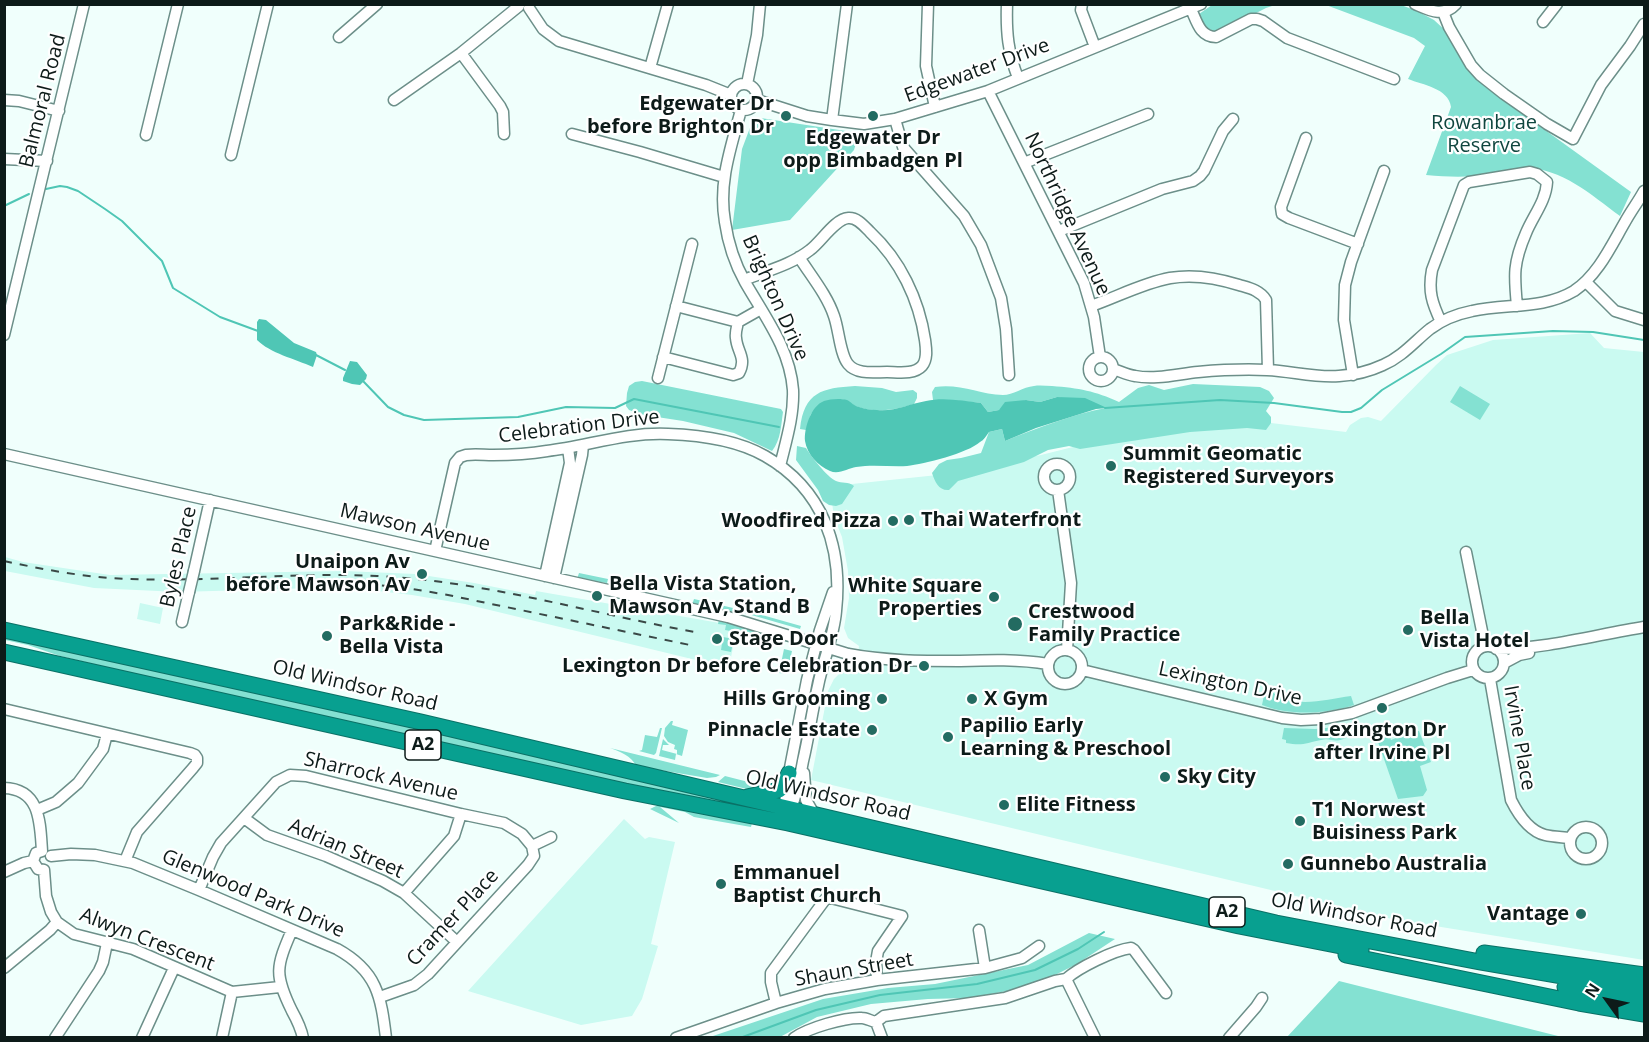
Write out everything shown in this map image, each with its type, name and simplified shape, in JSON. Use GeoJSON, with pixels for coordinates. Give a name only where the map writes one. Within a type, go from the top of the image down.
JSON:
{"type":"FeatureCollection","features":[{"type":"Feature","properties":{"kind":"highway","name":"Old Windsor Road"},"geometry":{"type":"LineString","coordinates":[[4,630],[432,724],[744,798],[786,816],[814,814],[1304,934],[1644,1001]]}},
{"type":"Feature","properties":{"kind":"highway","name":"Old Windsor Road"},"geometry":{"type":"LineString","coordinates":[[4,652],[625,791],[786,816],[1239,926],[1304,934],[1644,990]]}},
{"type":"Feature","properties":{"kind":"highway"},"geometry":{"type":"LineString","coordinates":[[744,798],[779,790],[784,786],[789,773]]}},
{"type":"Feature","properties":{"kind":"highway"},"geometry":{"type":"LineString","coordinates":[[1304,934],[1644,975]]}},
{"type":"Feature","properties":{"kind":"highway"},"geometry":{"type":"LineString","coordinates":[[1304,934],[1351,957],[1579,1004],[1644,1014]]}},
{"type":"Feature","properties":{"kind":"street","name":"Balmoral Road"},"geometry":{"type":"LineString","coordinates":[[4,335],[84,4]]}},
{"type":"Feature","properties":{"kind":"street"},"geometry":{"type":"LineString","coordinates":[[146,135],[178,4]]}},
{"type":"Feature","properties":{"kind":"street"},"geometry":{"type":"LineString","coordinates":[[231,154],[268,4]]}},
{"type":"Feature","properties":{"kind":"street"},"geometry":{"type":"LineString","coordinates":[[339,37],[364,8],[376,4]]}},
{"type":"Feature","properties":{"kind":"street"},"geometry":{"type":"LineString","coordinates":[[650,68],[668,4]]}},
{"type":"Feature","properties":{"kind":"street"},"geometry":{"type":"LineString","coordinates":[[747,84],[757,35],[760,4]]}},
{"type":"Feature","properties":{"kind":"street"},"geometry":{"type":"LineString","coordinates":[[832,120],[847,4]]}},
{"type":"Feature","properties":{"kind":"street"},"geometry":{"type":"LineString","coordinates":[[928,4],[926,66],[935,106]]}},
{"type":"Feature","properties":{"kind":"street"},"geometry":{"type":"LineString","coordinates":[[1006,4],[1008,48],[1018,78]]}},
{"type":"Feature","properties":{"kind":"street"},"geometry":{"type":"LineString","coordinates":[[1082,4],[1081,10],[1095,47]]}},
{"type":"Feature","properties":{"kind":"street"},"geometry":{"type":"LineString","coordinates":[[1415,4],[1435,12],[1448,11],[1456,4]]}},
{"type":"Feature","properties":{"kind":"street"},"geometry":{"type":"LineString","coordinates":[[1543,22],[1557,4]]}},
{"type":"Feature","properties":{"kind":"street"},"geometry":{"type":"LineString","coordinates":[[394,100],[525,6],[543,29],[559,40],[706,85],[731,95],[735,106],[741,110],[749,109],[756,104],[756,90],[747,84],[737,86],[731,95]]}},
{"type":"Feature","properties":{"kind":"street"},"geometry":{"type":"LineString","coordinates":[[1196,7],[1201,31],[1211,37],[1216,37],[1251,19],[1257,19],[1268,23],[1287,38],[1394,79]]}},
{"type":"Feature","properties":{"kind":"street","name":"Edgewater Drive"},"geometry":{"type":"LineString","coordinates":[[757,100],[807,116],[832,120],[864,124],[895,119],[988,91],[1196,7]]}},
{"type":"Feature","properties":{"kind":"street"},"geometry":{"type":"LineString","coordinates":[[1443,12],[1449,27],[1480,75],[1532,114],[1573,139],[1601,85],[1644,24]]}},
{"type":"Feature","properties":{"kind":"street"},"geometry":{"type":"LineString","coordinates":[[460,53],[503,112],[504,134]]}},
{"type":"Feature","properties":{"kind":"street","name":"Northridge Avenue"},"geometry":{"type":"LineString","coordinates":[[988,91],[1084,283],[1095,317],[1100,357],[1089,365],[1089,373],[1092,378],[1100,381],[1106,380],[1112,374],[1113,369]]}},
{"type":"Feature","properties":{"kind":"street"},"geometry":{"type":"LineString","coordinates":[[4,100],[19,101],[59,111]]}},
{"type":"Feature","properties":{"kind":"street","name":"Brighton Drive"},"geometry":{"type":"LineString","coordinates":[[741,110],[724,177],[723,204],[730,247],[744,280],[772,326],[787,358],[793,388],[793,408],[780,466]]}},
{"type":"Feature","properties":{"kind":"street"},"geometry":{"type":"LineString","coordinates":[[1024,163],[1148,114]]}},
{"type":"Feature","properties":{"kind":"street"},"geometry":{"type":"LineString","coordinates":[[895,119],[903,147],[964,216],[981,245],[1001,298],[1009,375]]}},
{"type":"Feature","properties":{"kind":"street"},"geometry":{"type":"LineString","coordinates":[[1059,231],[1162,189],[1200,177],[1223,131],[1233,119]]}},
{"type":"Feature","properties":{"kind":"street"},"geometry":{"type":"LineString","coordinates":[[572,134],[724,177]]}},
{"type":"Feature","properties":{"kind":"street"},"geometry":{"type":"LineString","coordinates":[[1306,138],[1281,207],[1282,214],[1358,244]]}},
{"type":"Feature","properties":{"kind":"street"},"geometry":{"type":"LineString","coordinates":[[4,159],[47,161]]}},
{"type":"Feature","properties":{"kind":"street"},"geometry":{"type":"LineString","coordinates":[[1353,375],[1344,320],[1345,285],[1384,171]]}},
{"type":"Feature","properties":{"kind":"street"},"geometry":{"type":"LineString","coordinates":[[1441,322],[1431,300],[1429,283],[1464,185],[1468,182],[1530,172],[1537,174],[1547,182],[1546,194],[1526,232],[1516,258],[1514,273],[1517,306]]}},
{"type":"Feature","properties":{"kind":"street"},"geometry":{"type":"LineString","coordinates":[[1100,357],[1109,360],[1113,369],[1135,376],[1148,377],[1200,372],[1268,370],[1321,376],[1353,375],[1386,364],[1441,322],[1472,310],[1551,301],[1574,291],[1586,282],[1644,194]]}},
{"type":"Feature","properties":{"kind":"street"},"geometry":{"type":"LineString","coordinates":[[744,280],[800,257],[816,246],[838,222],[845,218],[852,218],[861,223],[885,247],[909,287],[925,338],[926,357],[920,368],[908,372],[861,372],[849,366],[831,307],[800,257]]}},
{"type":"Feature","properties":{"kind":"street"},"geometry":{"type":"LineString","coordinates":[[658,378],[692,244]]}},
{"type":"Feature","properties":{"kind":"street"},"geometry":{"type":"LineString","coordinates":[[1091,306],[1171,278],[1213,278],[1252,289],[1262,294],[1266,300],[1268,370]]}},
{"type":"Feature","properties":{"kind":"street"},"geometry":{"type":"LineString","coordinates":[[1586,282],[1615,311],[1644,320]]}},
{"type":"Feature","properties":{"kind":"street"},"geometry":{"type":"LineString","coordinates":[[676,306],[738,322],[761,309]]}},
{"type":"Feature","properties":{"kind":"street","name":"Balmoral Road"},"geometry":{"type":"LineString","coordinates":[[4,324],[11,311]]}},
{"type":"Feature","properties":{"kind":"street"},"geometry":{"type":"LineString","coordinates":[[663,357],[733,375],[739,373],[742,360],[736,338],[738,322]]}},
{"type":"Feature","properties":{"kind":"street","name":"Celebration Drive"},"geometry":{"type":"LineString","coordinates":[[435,551],[455,463],[460,457],[472,454],[528,453],[583,445],[621,436],[668,434],[702,437],[749,449],[780,466],[801,486],[822,516],[834,548],[837,564],[837,610],[818,683],[803,764],[786,816]]}},
{"type":"Feature","properties":{"kind":"street"},"geometry":{"type":"LineString","coordinates":[[550,577],[583,445]]}},
{"type":"Feature","properties":{"kind":"street"},"geometry":{"type":"LineString","coordinates":[[550,577],[570,463],[568,447]]}},
{"type":"Feature","properties":{"kind":"street","name":"Mawson Avenue"},"geometry":{"type":"LineString","coordinates":[[4,454],[728,617],[816,644]]}},
{"type":"Feature","properties":{"kind":"street"},"geometry":{"type":"LineString","coordinates":[[1058,490],[1071,583],[1067,650]]}},
{"type":"Feature","properties":{"kind":"street","name":"Byles Place"},"geometry":{"type":"LineString","coordinates":[[182,622],[210,500]]}},
{"type":"Feature","properties":{"kind":"street"},"geometry":{"type":"LineString","coordinates":[[1466,552],[1491,647],[1502,654],[1504,663],[1498,675],[1490,679],[1481,677],[1473,670],[1471,664],[1478,650],[1491,647],[1516,649],[1644,627]]}},
{"type":"Feature","properties":{"kind":"street","name":"Celebration Drive"},"geometry":{"type":"LineString","coordinates":[[786,816],[789,773],[807,680],[837,580]]}},
{"type":"Feature","properties":{"kind":"street"},"geometry":{"type":"LineString","coordinates":[[1504,663],[1519,655],[1644,632]]}},
{"type":"Feature","properties":{"kind":"street"},"geometry":{"type":"LineString","coordinates":[[816,644],[848,654],[882,660],[994,660],[1048,664]]}},
{"type":"Feature","properties":{"kind":"street"},"geometry":{"type":"LineString","coordinates":[[1067,650],[1073,652],[1080,660],[1082,670],[1077,678],[1063,684],[1049,673],[1048,664],[1057,652],[1067,650]]}},
{"type":"Feature","properties":{"kind":"street","name":"Lexington Drive"},"geometry":{"type":"LineString","coordinates":[[1082,670],[1282,718],[1301,720],[1352,713],[1473,670]]}},
{"type":"Feature","properties":{"kind":"street","name":"Irvine Place"},"geometry":{"type":"LineString","coordinates":[[1490,679],[1511,800],[1518,815],[1534,830],[1544,835],[1570,838]]}},
{"type":"Feature","properties":{"kind":"street"},"geometry":{"type":"LineString","coordinates":[[4,709],[195,755],[197,763],[194,768],[137,832],[125,861]]}},
{"type":"Feature","properties":{"kind":"street"},"geometry":{"type":"LineString","coordinates":[[37,810],[56,802],[78,783],[103,749],[106,734]]}},
{"type":"Feature","properties":{"kind":"street"},"geometry":{"type":"LineString","coordinates":[[803,764],[806,800],[814,814]]}},
{"type":"Feature","properties":{"kind":"street","name":"Sharrock Avenue"},"geometry":{"type":"LineString","coordinates":[[199,890],[217,850],[276,782],[290,775],[306,776],[504,823],[522,834],[532,846]]}},
{"type":"Feature","properties":{"kind":"street"},"geometry":{"type":"LineString","coordinates":[[4,788],[15,789],[25,795],[37,810],[46,853],[51,864],[44,870],[35,867],[33,861],[36,853],[46,853]]}},
{"type":"Feature","properties":{"kind":"street"},"geometry":{"type":"LineString","coordinates":[[404,893],[454,836],[461,814]]}},
{"type":"Feature","properties":{"kind":"street","name":"Adrian Street"},"geometry":{"type":"LineString","coordinates":[[244,818],[267,835],[383,880],[404,893],[457,942]]}},
{"type":"Feature","properties":{"kind":"street"},"geometry":{"type":"LineString","coordinates":[[532,846],[551,837]]}},
{"type":"Feature","properties":{"kind":"street","name":"Cramer Place"},"geometry":{"type":"LineString","coordinates":[[380,997],[414,985],[428,974],[528,865],[534,856],[532,846]]}},
{"type":"Feature","properties":{"kind":"street","name":"Glenwood Park Drive"},"geometry":{"type":"LineString","coordinates":[[46,853],[79,854],[125,861],[337,949],[351,958],[369,976],[380,997],[386,1038]]}},
{"type":"Feature","properties":{"kind":"street"},"geometry":{"type":"LineString","coordinates":[[4,872],[33,861]]}},
{"type":"Feature","properties":{"kind":"street","name":"Alwyn Crescent"},"geometry":{"type":"LineString","coordinates":[[44,870],[47,901],[51,912],[57,922],[74,934],[132,949],[232,992],[280,987]]}},
{"type":"Feature","properties":{"kind":"street"},"geometry":{"type":"LineString","coordinates":[[776,1004],[771,973],[827,897],[902,916],[878,951],[877,980]]}},
{"type":"Feature","properties":{"kind":"street"},"geometry":{"type":"LineString","coordinates":[[4,968],[57,922]]}},
{"type":"Feature","properties":{"kind":"street"},"geometry":{"type":"LineString","coordinates":[[292,930],[278,967],[280,987],[301,1027],[303,1038]]}},
{"type":"Feature","properties":{"kind":"street"},"geometry":{"type":"LineString","coordinates":[[979,930],[985,968]]}},
{"type":"Feature","properties":{"kind":"street"},"geometry":{"type":"LineString","coordinates":[[55,1038],[99,971],[106,943]]}},
{"type":"Feature","properties":{"kind":"street","name":"Shaun Street"},"geometry":{"type":"LineString","coordinates":[[676,1038],[825,989],[877,980],[985,968],[1022,958],[1039,946]]}},
{"type":"Feature","properties":{"kind":"street"},"geometry":{"type":"LineString","coordinates":[[876,1022],[884,1016],[1005,998],[1055,981],[1066,980],[1075,971],[1120,950],[1131,948],[1166,993]]}},
{"type":"Feature","properties":{"kind":"street"},"geometry":{"type":"LineString","coordinates":[[142,1038],[174,968]]}},
{"type":"Feature","properties":{"kind":"street"},"geometry":{"type":"LineString","coordinates":[[1066,980],[1095,1038]]}},
{"type":"Feature","properties":{"kind":"street"},"geometry":{"type":"LineString","coordinates":[[222,1038],[232,992]]}},
{"type":"Feature","properties":{"kind":"street"},"geometry":{"type":"LineString","coordinates":[[1229,1038],[1262,998]]}},
{"type":"Feature","properties":{"kind":"street"},"geometry":{"type":"LineString","coordinates":[[794,1038],[804,1031],[845,1020],[862,1018],[876,1022]]}},
{"type":"Feature","properties":{"kind":"street"},"geometry":{"type":"LineString","coordinates":[[876,1022],[882,1038]]}},
{"type":"Feature","properties":{"kind":"shaded area"},"geometry":{"type":"Polygon","coordinates":[[[259,319],[266,320],[294,343],[316,352],[313,367],[262,345],[257,340],[259,319]]]}},
{"type":"Feature","properties":{"kind":"shaded area"},"geometry":{"type":"Polygon","coordinates":[[[1590,333],[1604,348],[1644,352],[1644,960],[1392,919],[811,780],[828,691],[834,679],[841,672],[847,668],[856,667],[859,646],[848,638],[844,628],[849,598],[848,571],[842,537],[834,517],[830,488],[947,474],[1041,455],[1113,437],[1271,423],[1346,432],[1350,425],[1361,418],[1368,417],[1381,421],[1447,355],[1493,340],[1590,333]]]}},
{"type":"Feature","properties":{"kind":"shaded area"},"geometry":{"type":"Polygon","coordinates":[[[350,361],[357,362],[367,375],[360,385],[343,381],[350,361]]]}},
{"type":"Feature","properties":{"kind":"shaded area"},"geometry":{"type":"Polygon","coordinates":[[[1057,397],[1085,398],[1107,408],[1096,409],[1036,428],[1005,441],[1002,429],[989,432],[985,438],[966,450],[907,466],[862,466],[833,472],[821,466],[814,459],[805,441],[807,424],[812,412],[819,404],[829,400],[844,399],[870,410],[883,410],[940,399],[954,400],[981,403],[988,412],[999,410],[1005,402],[1026,400],[1040,402],[1057,397]]]}},
{"type":"Feature","properties":{"kind":"shaded area"},"geometry":{"type":"Polygon","coordinates":[[[5,557],[23,562],[110,575],[344,571],[416,574],[535,595],[536,591],[737,626],[729,668],[465,604],[412,595],[361,589],[179,592],[94,588],[5,571],[5,557]]]}},
{"type":"Feature","properties":{"kind":"shaded area"},"geometry":{"type":"Polygon","coordinates":[[[140,603],[163,608],[160,624],[137,619],[140,603]]]}},
{"type":"Feature","properties":{"kind":"shaded area"},"geometry":{"type":"Polygon","coordinates":[[[624,819],[645,839],[649,837],[675,842],[651,944],[658,946],[642,999],[632,1016],[581,1025],[468,991],[624,819]]]}},
{"type":"Feature","properties":{"kind":"green space"},"geometry":{"type":"Polygon","coordinates":[[[1212,5],[1275,5],[1213,35],[1198,20],[1199,14],[1212,5]]]}},
{"type":"Feature","properties":{"kind":"green space","name":"Rowanbrae Reserve"},"geometry":{"type":"Polygon","coordinates":[[[1326,5],[1401,5],[1434,20],[1447,32],[1471,72],[1484,86],[1631,192],[1620,216],[1574,183],[1550,172],[1536,169],[1518,168],[1466,177],[1426,175],[1451,107],[1445,95],[1440,91],[1408,79],[1425,46],[1414,38],[1326,5]]]}},
{"type":"Feature","properties":{"kind":"green space"},"geometry":{"type":"Polygon","coordinates":[[[754,117],[859,133],[854,150],[790,220],[732,230],[742,149],[754,117]]]}},
{"type":"Feature","properties":{"kind":"green space"},"geometry":{"type":"Polygon","coordinates":[[[642,381],[781,409],[783,412],[777,442],[772,451],[734,433],[629,410],[626,406],[629,386],[642,381]]]}},
{"type":"Feature","properties":{"kind":"green space"},"geometry":{"type":"Polygon","coordinates":[[[1193,384],[1260,387],[1269,391],[1274,398],[1266,411],[1271,417],[1271,423],[1266,430],[1247,428],[1190,432],[1080,449],[1069,446],[1048,450],[1024,462],[958,481],[949,490],[936,483],[932,473],[939,464],[947,460],[981,453],[989,432],[1002,429],[1005,441],[1043,426],[1106,408],[1057,397],[1040,402],[1026,400],[988,412],[981,403],[933,400],[932,392],[935,387],[952,386],[1003,395],[1030,387],[1052,386],[1087,391],[1119,402],[1138,388],[1149,385],[1164,390],[1193,384]]]}},
{"type":"Feature","properties":{"kind":"green space"},"geometry":{"type":"Polygon","coordinates":[[[855,386],[882,388],[896,392],[913,390],[917,393],[917,398],[914,404],[879,410],[865,409],[839,399],[811,414],[806,430],[800,429],[806,407],[817,394],[833,388],[855,386]]]}},
{"type":"Feature","properties":{"kind":"green space"},"geometry":{"type":"Polygon","coordinates":[[[1460,386],[1490,404],[1480,420],[1450,402],[1460,386]]]}},
{"type":"Feature","properties":{"kind":"green space"},"geometry":{"type":"Polygon","coordinates":[[[797,446],[806,448],[832,479],[854,486],[842,504],[829,505],[823,501],[818,490],[796,460],[797,446]]]}},
{"type":"Feature","properties":{"kind":"green space"},"geometry":{"type":"Polygon","coordinates":[[[579,573],[608,579],[607,583],[577,579],[579,573]]]}},
{"type":"Feature","properties":{"kind":"green space"},"geometry":{"type":"Polygon","coordinates":[[[694,599],[801,626],[800,629],[741,612],[721,611],[692,605],[694,599]]]}},
{"type":"Feature","properties":{"kind":"green space"},"geometry":{"type":"Polygon","coordinates":[[[719,619],[789,642],[725,630],[726,625],[718,624],[719,619]]]}},
{"type":"Feature","properties":{"kind":"green space"},"geometry":{"type":"Polygon","coordinates":[[[5,634],[766,808],[776,813],[763,815],[330,720],[60,656],[5,640],[5,634]]]}},
{"type":"Feature","properties":{"kind":"green space"},"geometry":{"type":"Polygon","coordinates":[[[723,637],[734,639],[731,652],[721,650],[723,637]]]}},
{"type":"Feature","properties":{"kind":"green space"},"geometry":{"type":"Polygon","coordinates":[[[784,649],[792,651],[787,674],[779,673],[784,649]]]}},
{"type":"Feature","properties":{"kind":"green space"},"geometry":{"type":"Polygon","coordinates":[[[1266,686],[1284,699],[1306,702],[1351,696],[1354,705],[1308,712],[1273,709],[1262,705],[1266,686]]]}},
{"type":"Feature","properties":{"kind":"green space"},"geometry":{"type":"Polygon","coordinates":[[[673,721],[672,725],[688,730],[682,756],[676,754],[675,760],[659,756],[663,739],[669,745],[663,745],[662,750],[677,754],[677,750],[674,749],[675,745],[668,742],[664,736],[665,728],[673,721]]]}},
{"type":"Feature","properties":{"kind":"green space"},"geometry":{"type":"Polygon","coordinates":[[[1347,726],[1346,738],[1338,740],[1325,739],[1297,744],[1286,743],[1286,740],[1282,739],[1284,728],[1315,729],[1347,726]]]}},
{"type":"Feature","properties":{"kind":"green space"},"geometry":{"type":"Polygon","coordinates":[[[662,728],[656,753],[654,755],[639,751],[642,750],[645,735],[657,737],[662,728]]]}},
{"type":"Feature","properties":{"kind":"green space"},"geometry":{"type":"Polygon","coordinates":[[[1416,730],[1419,731],[1431,762],[1420,766],[1427,790],[1423,796],[1398,799],[1377,739],[1389,735],[1391,740],[1416,730]]]}},
{"type":"Feature","properties":{"kind":"green space"},"geometry":{"type":"Polygon","coordinates":[[[610,748],[720,775],[707,778],[636,766],[621,752],[610,748]]]}},
{"type":"Feature","properties":{"kind":"green space"},"geometry":{"type":"Polygon","coordinates":[[[725,776],[764,786],[751,790],[718,782],[725,776]]]}},
{"type":"Feature","properties":{"kind":"green space"},"geometry":{"type":"Polygon","coordinates":[[[660,804],[752,823],[751,827],[694,817],[685,812],[660,807],[679,823],[650,809],[660,804]]]}},
{"type":"Feature","properties":{"kind":"green space"},"geometry":{"type":"Polygon","coordinates":[[[1089,933],[1115,939],[1077,964],[1043,981],[1007,991],[969,998],[871,1004],[817,1017],[780,1037],[707,1038],[823,999],[888,988],[935,984],[1028,965],[1089,933]]]}},
{"type":"Feature","properties":{"kind":"green space"},"geometry":{"type":"Polygon","coordinates":[[[1339,981],[1562,1037],[1287,1037],[1339,981]]]}},
{"type":"Feature","properties":{"kind":"waterway"},"geometry":{"type":"LineString","coordinates":[[46,189],[67,187],[78,191],[105,209],[122,221],[162,261],[173,288],[220,317],[258,331]]}},
{"type":"Feature","properties":{"kind":"waterway"},"geometry":{"type":"LineString","coordinates":[[4,206],[29,194]]}},
{"type":"Feature","properties":{"kind":"waterway"},"geometry":{"type":"LineString","coordinates":[[1105,408],[1220,400],[1274,403],[1351,412],[1361,408],[1382,390],[1465,337],[1553,331],[1593,332],[1644,340]]}},
{"type":"Feature","properties":{"kind":"waterway"},"geometry":{"type":"LineString","coordinates":[[316,355],[345,370]]}},
{"type":"Feature","properties":{"kind":"waterway"},"geometry":{"type":"LineString","coordinates":[[363,381],[388,407],[404,415],[424,420],[518,417],[566,407],[615,408],[634,399],[779,427]]}},
{"type":"Feature","properties":{"kind":"waterway"},"geometry":{"type":"LineString","coordinates":[[740,1038],[816,1010],[880,995],[977,984],[1035,970],[1078,949],[1104,932]]}},
{"type":"Feature","properties":{"kind":"railway"},"geometry":{"type":"LineString","coordinates":[[4,561],[67,573],[115,578],[162,580],[346,575],[417,579],[497,591],[695,632]]}},
{"type":"Feature","properties":{"kind":"railway"},"geometry":{"type":"LineString","coordinates":[[366,584],[448,595],[690,645]]}},
{"type":"Feature","properties":{"kind":"place","name":"Edgewater Dr before Brighton Dr"},"geometry":{"type":"Point","coordinates":[786,116]}},
{"type":"Feature","properties":{"kind":"place","name":"Edgewater Dr opp Bimbadgen Pl"},"geometry":{"type":"Point","coordinates":[873,116]}},
{"type":"Feature","properties":{"kind":"place","name":"Summit Geomatic Registered Surveyors"},"geometry":{"type":"Point","coordinates":[1111,466]}},
{"type":"Feature","properties":{"kind":"place","name":"Thai Waterfront"},"geometry":{"type":"Point","coordinates":[909,520]}},
{"type":"Feature","properties":{"kind":"place","name":"Woodfired Pizza"},"geometry":{"type":"Point","coordinates":[893,521]}},
{"type":"Feature","properties":{"kind":"place","name":"Unaipon Av before Mawson Av"},"geometry":{"type":"Point","coordinates":[422,574]}},
{"type":"Feature","properties":{"kind":"place","name":"Bella Vista Station, Mawson Av, Stand B"},"geometry":{"type":"Point","coordinates":[597,596]}},
{"type":"Feature","properties":{"kind":"place","name":"White Square Properties"},"geometry":{"type":"Point","coordinates":[994,597]}},
{"type":"Feature","properties":{"kind":"place","name":"Crestwood Family Practice"},"geometry":{"type":"Point","coordinates":[1015,624]}},
{"type":"Feature","properties":{"kind":"place","name":"Bella Vista Hotel"},"geometry":{"type":"Point","coordinates":[1408,630]}},
{"type":"Feature","properties":{"kind":"place","name":"Park&Ride - Bella Vista"},"geometry":{"type":"Point","coordinates":[327,636]}},
{"type":"Feature","properties":{"kind":"place","name":"Stage Door"},"geometry":{"type":"Point","coordinates":[717,639]}},
{"type":"Feature","properties":{"kind":"place","name":"Lexington Dr before Celebration Dr"},"geometry":{"type":"Point","coordinates":[924,666]}},
{"type":"Feature","properties":{"kind":"place","name":"Hills Grooming"},"geometry":{"type":"Point","coordinates":[882,699]}},
{"type":"Feature","properties":{"kind":"place","name":"X Gym"},"geometry":{"type":"Point","coordinates":[972,699]}},
{"type":"Feature","properties":{"kind":"place","name":"Lexington Dr after Irvine Pl"},"geometry":{"type":"Point","coordinates":[1382,708]}},
{"type":"Feature","properties":{"kind":"place","name":"Pinnacle Estate"},"geometry":{"type":"Point","coordinates":[872,730]}},
{"type":"Feature","properties":{"kind":"place","name":"Papilio Early Learning & Preschool"},"geometry":{"type":"Point","coordinates":[948,737]}},
{"type":"Feature","properties":{"kind":"place","name":"Sky City"},"geometry":{"type":"Point","coordinates":[1165,777]}},
{"type":"Feature","properties":{"kind":"place","name":"Elite Fitness"},"geometry":{"type":"Point","coordinates":[1004,805]}},
{"type":"Feature","properties":{"kind":"place","name":"T1 Norwest Buisiness Park"},"geometry":{"type":"Point","coordinates":[1300,821]}},
{"type":"Feature","properties":{"kind":"place","name":"Gunnebo Australia"},"geometry":{"type":"Point","coordinates":[1288,864]}},
{"type":"Feature","properties":{"kind":"place","name":"Emmanuel Baptist Church"},"geometry":{"type":"Point","coordinates":[721,884]}},
{"type":"Feature","properties":{"kind":"place","name":"Vantage"},"geometry":{"type":"Point","coordinates":[1581,914]}}]}
